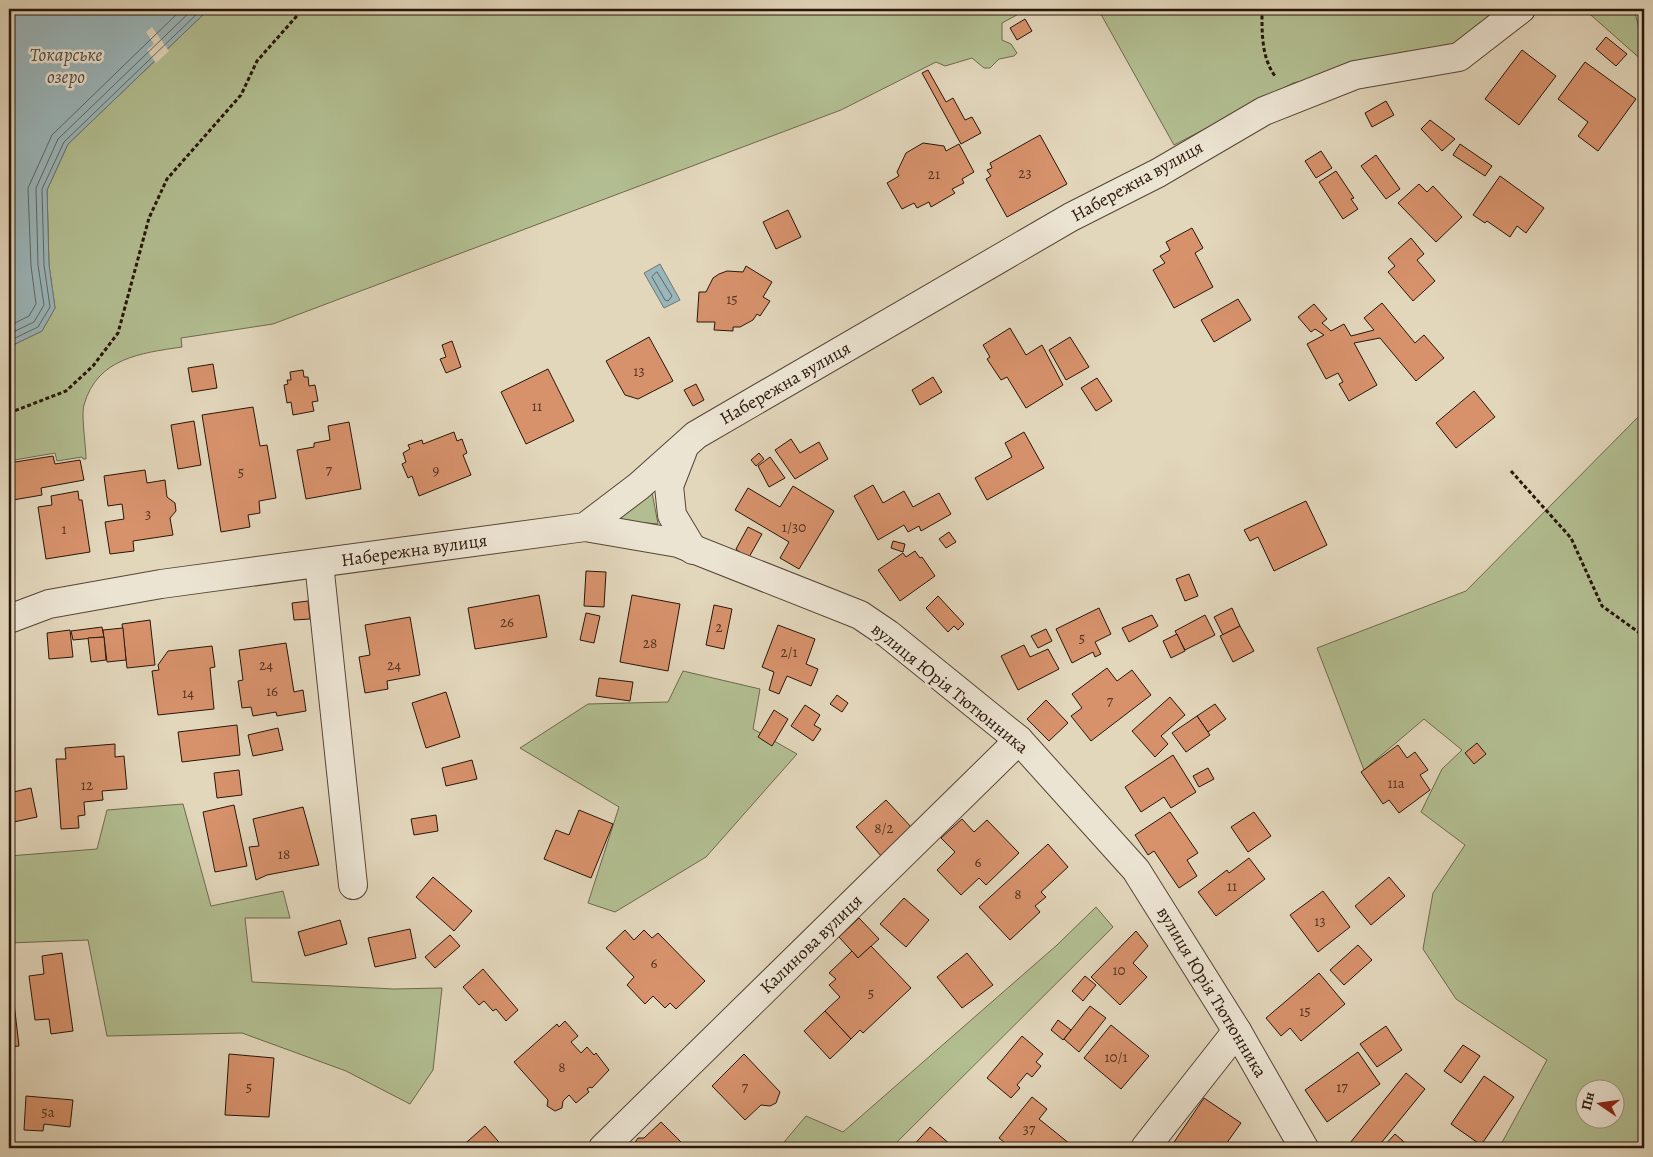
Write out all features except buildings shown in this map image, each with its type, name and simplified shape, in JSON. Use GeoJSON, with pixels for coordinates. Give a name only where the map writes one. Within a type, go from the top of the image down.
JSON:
{"type":"FeatureCollection","features":[{"type":"Feature","properties":{"kind":"street","name":"Набережна вулиця"},"geometry":{"type":"LineString","coordinates":[[9,619],[49,604],[161,584],[585,527],[639,486],[685,444],[713,425],[1071,217],[1158,173],[1264,110],[1355,75],[1458,57],[1521,9]]}},
{"type":"Feature","properties":{"kind":"street"},"geometry":{"type":"LineString","coordinates":[[685,444],[669,486],[672,516],[693,550]]}},
{"type":"Feature","properties":{"kind":"street","name":"вулиця Юрія Тютюнника"},"geometry":{"type":"LineString","coordinates":[[585,527],[678,543],[860,615],[888,634],[1019,740],[1136,870],[1238,1030],[1304,1148]]}},
{"type":"Feature","properties":{"kind":"street"},"geometry":{"type":"LineString","coordinates":[[319,563],[353,885]]}},
{"type":"Feature","properties":{"kind":"street","name":"Калинова вулиця"},"geometry":{"type":"LineString","coordinates":[[602,1148],[1019,740]]}},
{"type":"Feature","properties":{"kind":"street"},"geometry":{"type":"LineString","coordinates":[[1145,1148],[1238,1030]]}},
{"type":"Feature","properties":{"kind":"path"},"geometry":{"type":"LineString","coordinates":[[9,413],[66,391],[93,366],[118,333],[148,218],[167,179],[241,95],[257,60],[303,9]]}},
{"type":"Feature","properties":{"kind":"path"},"geometry":{"type":"LineString","coordinates":[[1262,9],[1262,33],[1268,66],[1276,78],[1291,90],[1304,95]]}},
{"type":"Feature","properties":{"kind":"path"},"geometry":{"type":"LineString","coordinates":[[1511,471],[1571,538],[1602,606],[1644,636]]}},
{"type":"Feature","properties":{"kind":"green space"},"geometry":{"type":"Polygon","coordinates":[[[209,9],[1028,9],[1002,23],[1002,40],[1011,44],[1017,53],[1014,56],[999,59],[990,68],[984,68],[972,58],[945,66],[936,62],[841,110],[273,324],[181,338],[182,347],[151,352],[122,361],[99,377],[90,389],[84,405],[83,423],[86,459],[82,457],[57,461],[55,453],[9,461],[9,347],[42,331],[55,308],[49,265],[47,190],[68,144],[209,9]]]}},
{"type":"Feature","properties":{"kind":"green space"},"geometry":{"type":"Polygon","coordinates":[[[1098,9],[1511,9],[1453,46],[1293,83],[1174,145],[1098,9]]]}},
{"type":"Feature","properties":{"kind":"green space"},"geometry":{"type":"Polygon","coordinates":[[[1584,9],[1634,9],[1639,28],[1644,33],[1644,62],[1584,9]]]}},
{"type":"Feature","properties":{"kind":"green space"},"geometry":{"type":"Polygon","coordinates":[[[1644,411],[1644,1148],[1499,1148],[1547,1060],[1456,999],[1423,949],[1433,893],[1465,845],[1421,812],[1442,769],[1462,750],[1424,719],[1364,770],[1317,648],[1466,591],[1644,411]]]}},
{"type":"Feature","properties":{"kind":"green space"},"geometry":{"type":"Polygon","coordinates":[[[651,487],[658,524],[612,520],[651,487]]]}},
{"type":"Feature","properties":{"kind":"green space"},"geometry":{"type":"Polygon","coordinates":[[[683,671],[760,689],[753,729],[797,754],[706,857],[615,912],[588,903],[619,807],[520,748],[588,704],[668,702],[683,671]]]}},
{"type":"Feature","properties":{"kind":"green space"},"geometry":{"type":"Polygon","coordinates":[[[183,804],[211,906],[283,891],[290,918],[245,918],[252,982],[394,989],[442,988],[433,1070],[410,1104],[346,1071],[242,1033],[107,1036],[88,940],[9,943],[9,856],[97,849],[107,810],[183,804]]]}},
{"type":"Feature","properties":{"kind":"green space"},"geometry":{"type":"Polygon","coordinates":[[[1096,907],[1113,927],[891,1148],[779,1148],[806,1116],[843,1132],[1057,945],[1096,907]]]}},
{"type":"Feature","properties":{"kind":"water","name":"Токарське озеро"},"geometry":{"type":"Polygon","coordinates":[[[9,9],[209,9],[68,144],[47,190],[49,265],[55,308],[42,331],[9,347],[9,9]]]}},
{"type":"Feature","properties":{"kind":"water"},"geometry":{"type":"Polygon","coordinates":[[[660,264],[680,300],[664,308],[644,273],[660,264]]]}},
{"type":"Feature","properties":{"kind":"pier"},"geometry":{"type":"Polygon","coordinates":[[[152,27],[169,51],[156,63],[147,50],[154,44],[146,32],[152,27]]]}}]}
